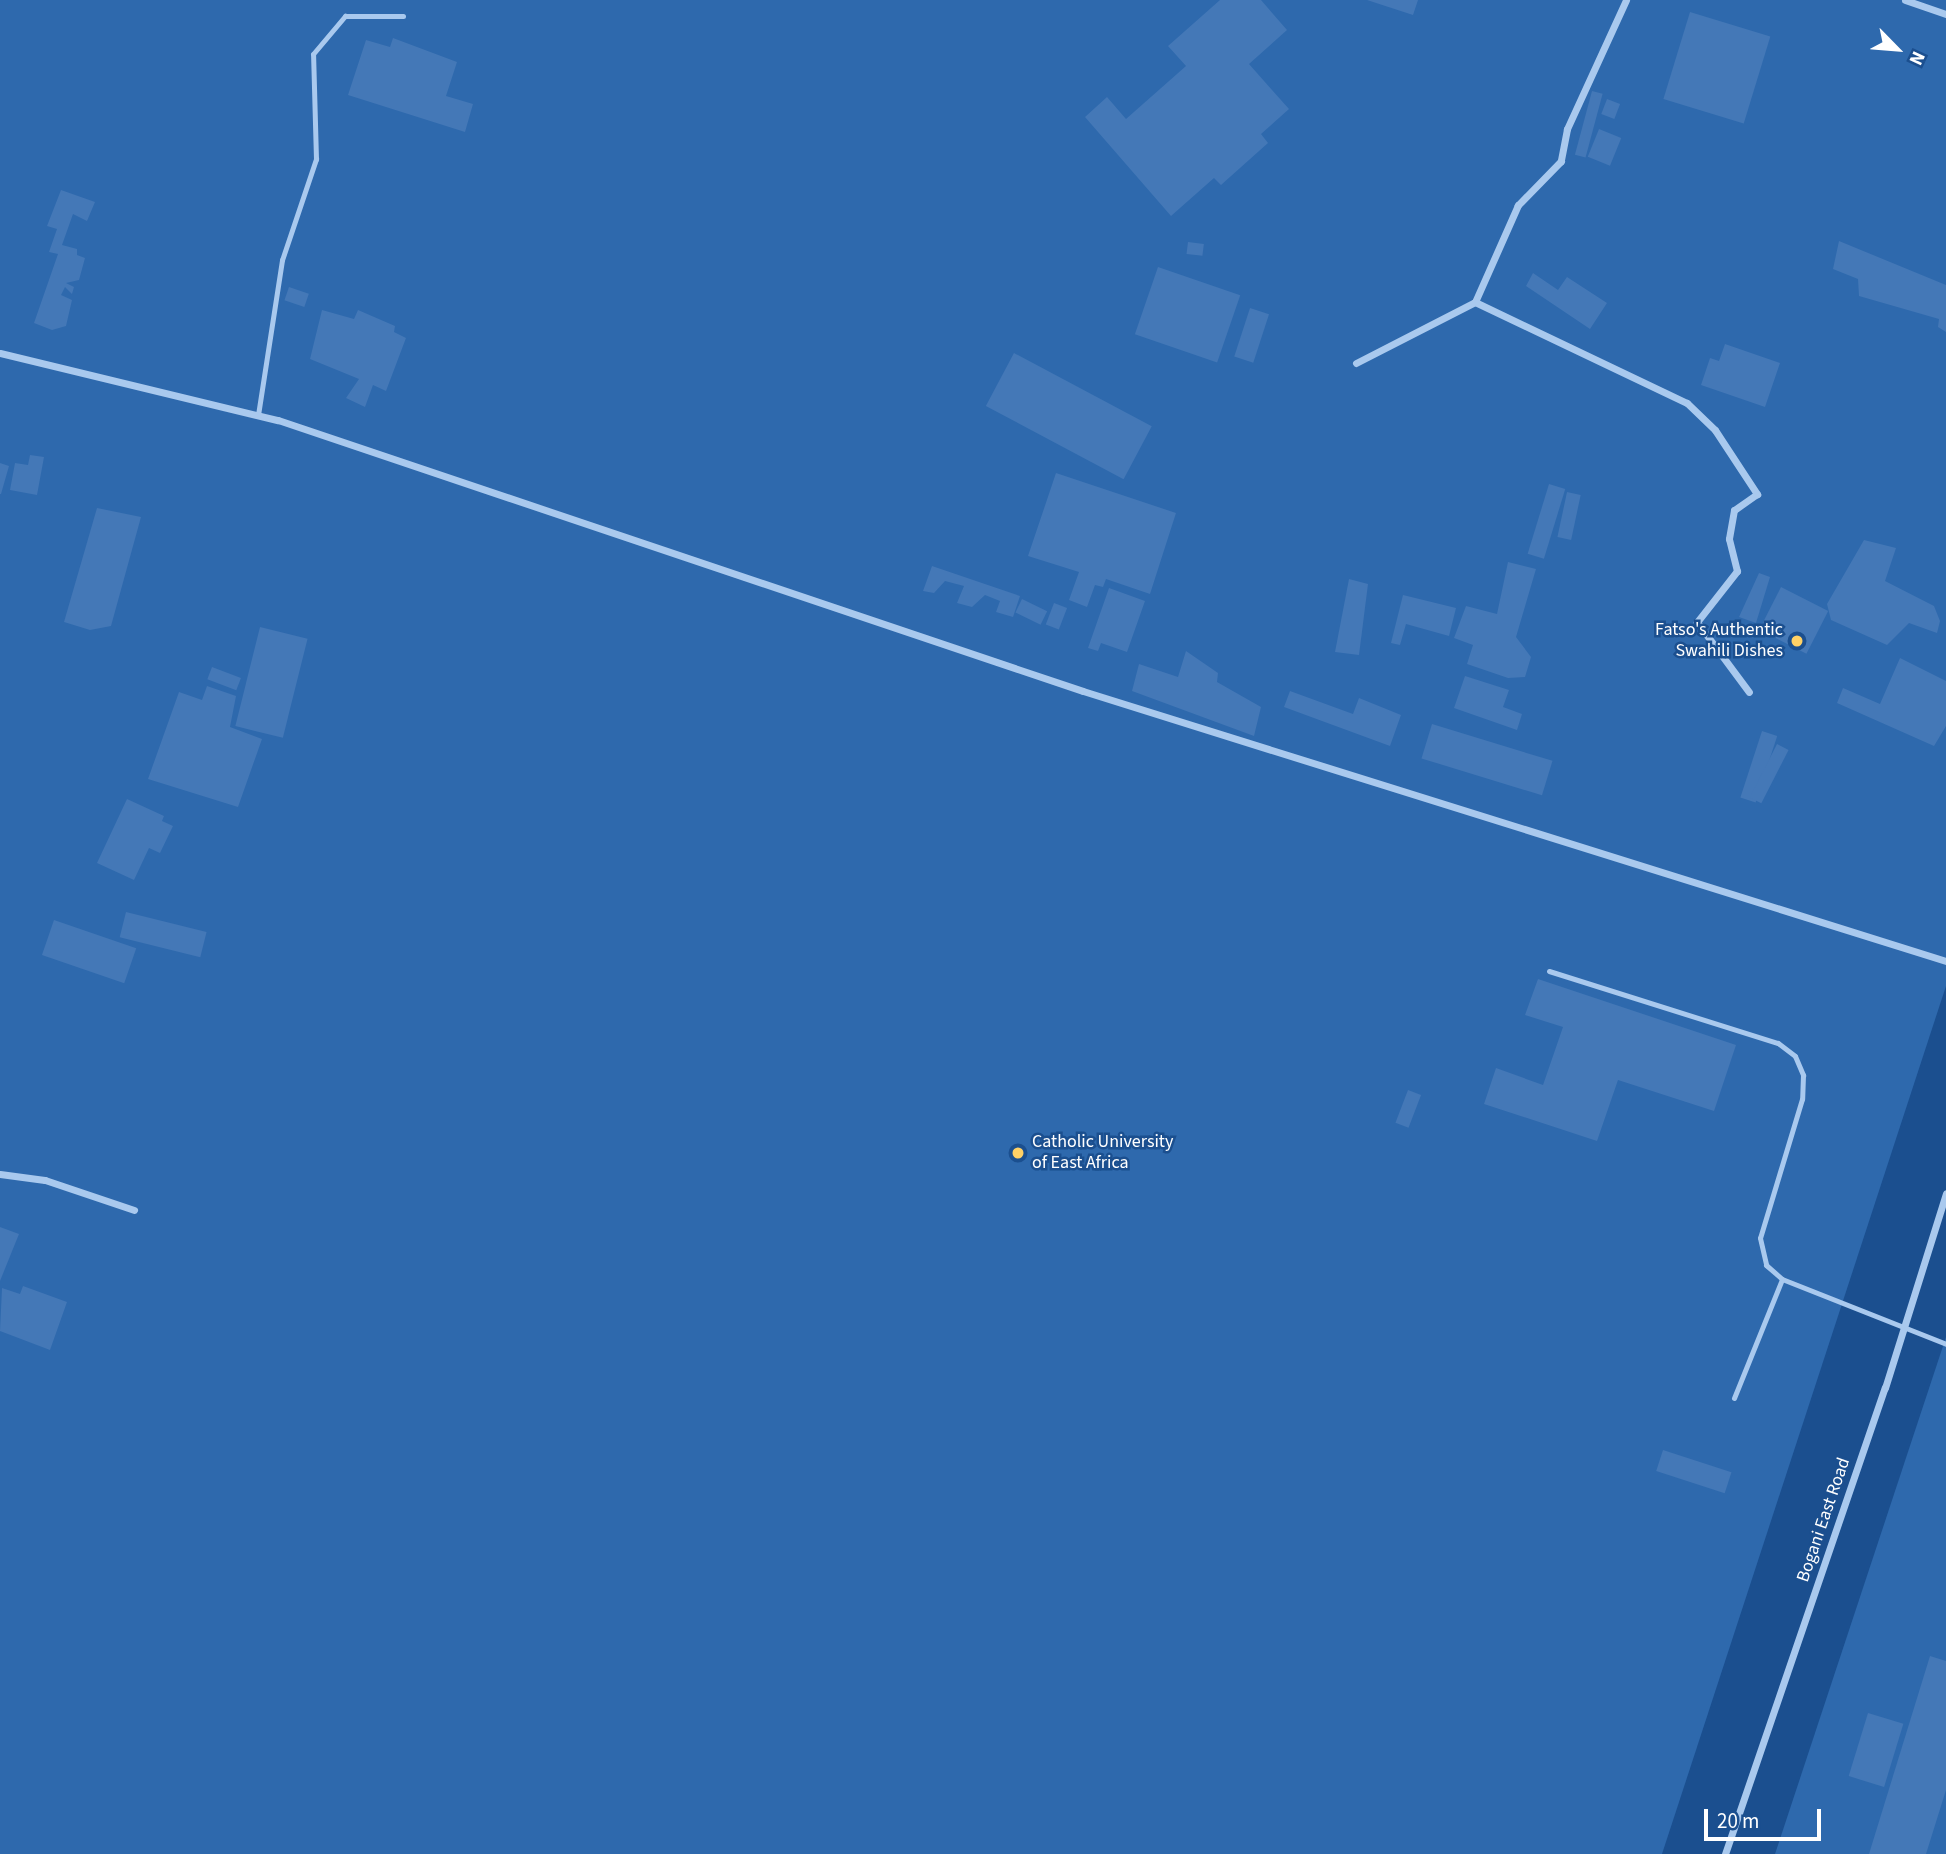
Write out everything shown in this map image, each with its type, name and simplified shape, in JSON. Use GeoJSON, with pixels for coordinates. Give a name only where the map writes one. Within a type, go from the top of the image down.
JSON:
{"type":"FeatureCollection","features":[{"type":"Feature","properties":{"kind":"street"},"geometry":{"type":"LineString","coordinates":[[1356,363],[1475,302],[1518,205],[1561,160],[1567,129],[1626,0]]}},
{"type":"Feature","properties":{"kind":"street"},"geometry":{"type":"LineString","coordinates":[[1905,0],[1946,14]]}},
{"type":"Feature","properties":{"kind":"street"},"geometry":{"type":"LineString","coordinates":[[1475,302],[1686,404],[1721,439],[1757,494],[1734,510],[1729,539],[1737,570],[1698,622],[1749,692]]}},
{"type":"Feature","properties":{"kind":"street"},"geometry":{"type":"LineString","coordinates":[[0,353],[258,415],[1083,691],[1946,961]]}},
{"type":"Feature","properties":{"kind":"street"},"geometry":{"type":"LineString","coordinates":[[0,1174],[46,1180],[134,1210]]}},
{"type":"Feature","properties":{"kind":"street","name":"Bogani East Road"},"geometry":{"type":"LineString","coordinates":[[1726,1854],[1905,1330],[1946,1193]]}},
{"type":"Feature","properties":{"kind":"lane"},"geometry":{"type":"LineString","coordinates":[[258,415],[282,260],[316,159],[313,54],[345,16],[403,16]]}},
{"type":"Feature","properties":{"kind":"lane"},"geometry":{"type":"LineString","coordinates":[[1549,971],[1779,1043],[1795,1056],[1803,1075],[1802,1099],[1760,1238],[1766,1265],[1782,1279],[1946,1344]]}},
{"type":"Feature","properties":{"kind":"lane"},"geometry":{"type":"LineString","coordinates":[[1734,1398],[1782,1279]]}},
{"type":"Feature","properties":{"kind":"shaded area"},"geometry":{"type":"Polygon","coordinates":[[[0,0],[1946,0],[1946,986],[1662,1854],[0,1854],[0,0]]]}},
{"type":"Feature","properties":{"kind":"shaded area"},"geometry":{"type":"Polygon","coordinates":[[[1946,1337],[1946,1854],[1775,1854],[1946,1337]]]}},
{"type":"Feature","properties":{"kind":"building"},"geometry":{"type":"Polygon","coordinates":[[[1220,0],[1261,0],[1287,30],[1249,64],[1289,109],[1261,134],[1268,143],[1221,185],[1214,178],[1171,216],[1085,117],[1107,97],[1126,119],[1186,66],[1168,46],[1220,0]]]}},
{"type":"Feature","properties":{"kind":"building"},"geometry":{"type":"Polygon","coordinates":[[[1367,0],[1418,0],[1413,15],[1367,0]]]}},
{"type":"Feature","properties":{"kind":"building"},"geometry":{"type":"Polygon","coordinates":[[[1690,12],[1770,37],[1744,124],[1663,99],[1690,12]]]}},
{"type":"Feature","properties":{"kind":"building"},"geometry":{"type":"Polygon","coordinates":[[[393,38],[457,62],[446,96],[473,104],[465,132],[348,95],[366,40],[390,47],[393,38]]]}},
{"type":"Feature","properties":{"kind":"building"},"geometry":{"type":"Polygon","coordinates":[[[1592,91],[1603,94],[1586,158],[1575,155],[1592,91]]]}},
{"type":"Feature","properties":{"kind":"building"},"geometry":{"type":"Polygon","coordinates":[[[1607,99],[1620,104],[1614,119],[1601,114],[1607,99]]]}},
{"type":"Feature","properties":{"kind":"building"},"geometry":{"type":"Polygon","coordinates":[[[1599,129],[1621,138],[1610,166],[1588,157],[1599,129]]]}},
{"type":"Feature","properties":{"kind":"building"},"geometry":{"type":"Polygon","coordinates":[[[61,190],[95,202],[87,221],[73,214],[62,245],[77,249],[77,255],[85,258],[79,280],[66,283],[74,287],[72,294],[65,287],[61,295],[72,300],[66,326],[52,330],[34,323],[58,254],[49,252],[57,229],[47,226],[61,190]]]}},
{"type":"Feature","properties":{"kind":"building"},"geometry":{"type":"Polygon","coordinates":[[[1839,241],[1946,285],[1946,332],[1938,327],[1939,319],[1859,296],[1858,279],[1833,269],[1839,241]]]}},
{"type":"Feature","properties":{"kind":"building"},"geometry":{"type":"Polygon","coordinates":[[[1188,242],[1204,244],[1202,256],[1187,254],[1188,242]]]}},
{"type":"Feature","properties":{"kind":"building"},"geometry":{"type":"Polygon","coordinates":[[[1158,267],[1240,295],[1217,362],[1135,334],[1158,267]]]}},
{"type":"Feature","properties":{"kind":"building"},"geometry":{"type":"Polygon","coordinates":[[[1533,273],[1558,290],[1567,277],[1607,303],[1590,329],[1526,286],[1533,273]]]}},
{"type":"Feature","properties":{"kind":"building"},"geometry":{"type":"Polygon","coordinates":[[[289,287],[309,294],[304,307],[284,300],[289,287]]]}},
{"type":"Feature","properties":{"kind":"building"},"geometry":{"type":"Polygon","coordinates":[[[1250,308],[1269,314],[1253,363],[1234,357],[1250,308]]]}},
{"type":"Feature","properties":{"kind":"building"},"geometry":{"type":"Polygon","coordinates":[[[322,310],[354,319],[358,310],[395,326],[394,332],[406,338],[386,391],[373,385],[365,407],[346,398],[359,379],[310,359],[322,310]]]}},
{"type":"Feature","properties":{"kind":"building"},"geometry":{"type":"Polygon","coordinates":[[[1725,344],[1780,363],[1765,407],[1701,385],[1710,358],[1719,361],[1725,344]]]}},
{"type":"Feature","properties":{"kind":"building"},"geometry":{"type":"Polygon","coordinates":[[[1014,353],[1152,426],[1124,479],[986,406],[1014,353]]]}},
{"type":"Feature","properties":{"kind":"building"},"geometry":{"type":"Polygon","coordinates":[[[30,455],[44,457],[37,495],[10,490],[15,463],[28,465],[30,455]]]}},
{"type":"Feature","properties":{"kind":"building"},"geometry":{"type":"Polygon","coordinates":[[[0,463],[9,466],[1,494],[0,494],[0,463]]]}},
{"type":"Feature","properties":{"kind":"building"},"geometry":{"type":"Polygon","coordinates":[[[1056,473],[1176,513],[1150,594],[1106,579],[1103,587],[1095,585],[1087,607],[1069,600],[1079,572],[1028,556],[1056,473]]]}},
{"type":"Feature","properties":{"kind":"building"},"geometry":{"type":"Polygon","coordinates":[[[1549,484],[1565,489],[1544,559],[1528,554],[1549,484]]]}},
{"type":"Feature","properties":{"kind":"building"},"geometry":{"type":"Polygon","coordinates":[[[1567,492],[1581,495],[1571,540],[1557,537],[1567,492]]]}},
{"type":"Feature","properties":{"kind":"building"},"geometry":{"type":"Polygon","coordinates":[[[97,508],[141,517],[111,626],[90,630],[64,622],[97,508]]]}},
{"type":"Feature","properties":{"kind":"building"},"geometry":{"type":"Polygon","coordinates":[[[1864,540],[1896,548],[1885,581],[1934,606],[1940,621],[1937,633],[1909,623],[1887,645],[1831,620],[1827,604],[1864,540]]]}},
{"type":"Feature","properties":{"kind":"building"},"geometry":{"type":"Polygon","coordinates":[[[1508,562],[1536,569],[1516,637],[1531,657],[1525,677],[1508,678],[1467,664],[1473,645],[1454,638],[1466,606],[1497,614],[1508,562]]]}},
{"type":"Feature","properties":{"kind":"building"},"geometry":{"type":"Polygon","coordinates":[[[932,566],[1020,596],[1013,617],[996,612],[1000,601],[985,595],[972,607],[957,603],[964,586],[945,581],[934,593],[923,591],[932,566]]]}},
{"type":"Feature","properties":{"kind":"building"},"geometry":{"type":"Polygon","coordinates":[[[1759,573],[1770,577],[1756,623],[1739,617],[1759,573]]]}},
{"type":"Feature","properties":{"kind":"building"},"geometry":{"type":"Polygon","coordinates":[[[1349,579],[1368,584],[1359,655],[1335,652],[1349,579]]]}},
{"type":"Feature","properties":{"kind":"building"},"geometry":{"type":"Polygon","coordinates":[[[1781,587],[1828,611],[1806,654],[1759,630],[1781,587]]]}},
{"type":"Feature","properties":{"kind":"building"},"geometry":{"type":"Polygon","coordinates":[[[1109,588],[1145,601],[1127,652],[1101,643],[1098,651],[1088,648],[1109,588]]]}},
{"type":"Feature","properties":{"kind":"building"},"geometry":{"type":"Polygon","coordinates":[[[1403,595],[1456,608],[1449,636],[1406,624],[1400,645],[1391,643],[1403,595]]]}},
{"type":"Feature","properties":{"kind":"building"},"geometry":{"type":"Polygon","coordinates":[[[1022,599],[1047,611],[1041,625],[1015,612],[1022,599]]]}},
{"type":"Feature","properties":{"kind":"building"},"geometry":{"type":"Polygon","coordinates":[[[1054,603],[1067,608],[1059,629],[1046,624],[1054,603]]]}},
{"type":"Feature","properties":{"kind":"building"},"geometry":{"type":"Polygon","coordinates":[[[260,627],[308,639],[283,738],[235,726],[260,627]]]}},
{"type":"Feature","properties":{"kind":"building"},"geometry":{"type":"Polygon","coordinates":[[[1186,651],[1218,673],[1217,682],[1261,707],[1254,736],[1132,691],[1139,664],[1178,677],[1186,651]]]}},
{"type":"Feature","properties":{"kind":"building"},"geometry":{"type":"Polygon","coordinates":[[[1900,658],[1946,681],[1946,726],[1934,746],[1837,703],[1843,688],[1880,704],[1900,658]]]}},
{"type":"Feature","properties":{"kind":"building"},"geometry":{"type":"Polygon","coordinates":[[[212,667],[241,678],[236,690],[207,679],[212,667]]]}},
{"type":"Feature","properties":{"kind":"building"},"geometry":{"type":"Polygon","coordinates":[[[1465,676],[1509,690],[1503,707],[1522,714],[1517,730],[1454,708],[1465,676]]]}},
{"type":"Feature","properties":{"kind":"building"},"geometry":{"type":"Polygon","coordinates":[[[207,686],[236,696],[230,727],[262,739],[238,807],[148,779],[179,692],[202,700],[207,686]]]}},
{"type":"Feature","properties":{"kind":"building"},"geometry":{"type":"Polygon","coordinates":[[[1290,691],[1353,714],[1359,698],[1401,715],[1390,746],[1284,707],[1290,691]]]}},
{"type":"Feature","properties":{"kind":"building"},"geometry":{"type":"Polygon","coordinates":[[[1432,724],[1552,761],[1542,795],[1421,758],[1432,724]]]}},
{"type":"Feature","properties":{"kind":"building"},"geometry":{"type":"Polygon","coordinates":[[[1762,731],[1777,736],[1756,803],[1740,798],[1762,731]]]}},
{"type":"Feature","properties":{"kind":"building"},"geometry":{"type":"Polygon","coordinates":[[[1777,744],[1789,750],[1761,803],[1750,797],[1777,744]]]}},
{"type":"Feature","properties":{"kind":"building"},"geometry":{"type":"Polygon","coordinates":[[[127,799],[164,816],[162,821],[173,826],[160,853],[149,848],[134,880],[97,863],[127,799]]]}},
{"type":"Feature","properties":{"kind":"building"},"geometry":{"type":"Polygon","coordinates":[[[126,912],[207,932],[200,957],[120,937],[126,912]]]}},
{"type":"Feature","properties":{"kind":"building"},"geometry":{"type":"Polygon","coordinates":[[[54,920],[136,948],[124,983],[42,955],[54,920]]]}},
{"type":"Feature","properties":{"kind":"building"},"geometry":{"type":"Polygon","coordinates":[[[1538,979],[1736,1045],[1714,1111],[1618,1080],[1597,1141],[1484,1104],[1496,1068],[1543,1085],[1563,1027],[1525,1015],[1538,979]]]}},
{"type":"Feature","properties":{"kind":"building"},"geometry":{"type":"Polygon","coordinates":[[[1408,1090],[1421,1095],[1409,1128],[1395,1123],[1408,1090]]]}},
{"type":"Feature","properties":{"kind":"building"},"geometry":{"type":"Polygon","coordinates":[[[0,1227],[19,1234],[0,1281],[0,1227]]]}},
{"type":"Feature","properties":{"kind":"building"},"geometry":{"type":"Polygon","coordinates":[[[23,1286],[67,1302],[50,1350],[0,1331],[2,1288],[20,1294],[23,1286]]]}},
{"type":"Feature","properties":{"kind":"building"},"geometry":{"type":"Polygon","coordinates":[[[1663,1450],[1731,1472],[1725,1493],[1656,1471],[1663,1450]]]}},
{"type":"Feature","properties":{"kind":"building"},"geometry":{"type":"Polygon","coordinates":[[[1930,1656],[1946,1661],[1946,1790],[1926,1854],[1869,1854],[1930,1656]]]}},
{"type":"Feature","properties":{"kind":"building"},"geometry":{"type":"Polygon","coordinates":[[[1868,1713],[1903,1724],[1884,1787],[1849,1776],[1868,1713]]]}},
{"type":"Feature","properties":{"kind":"place","name":"Fatso's Authentic Swahili Dishes"},"geometry":{"type":"Point","coordinates":[1797,641]}},
{"type":"Feature","properties":{"kind":"place","name":"Catholic University of East Africa"},"geometry":{"type":"Point","coordinates":[1018,1153]}}]}
